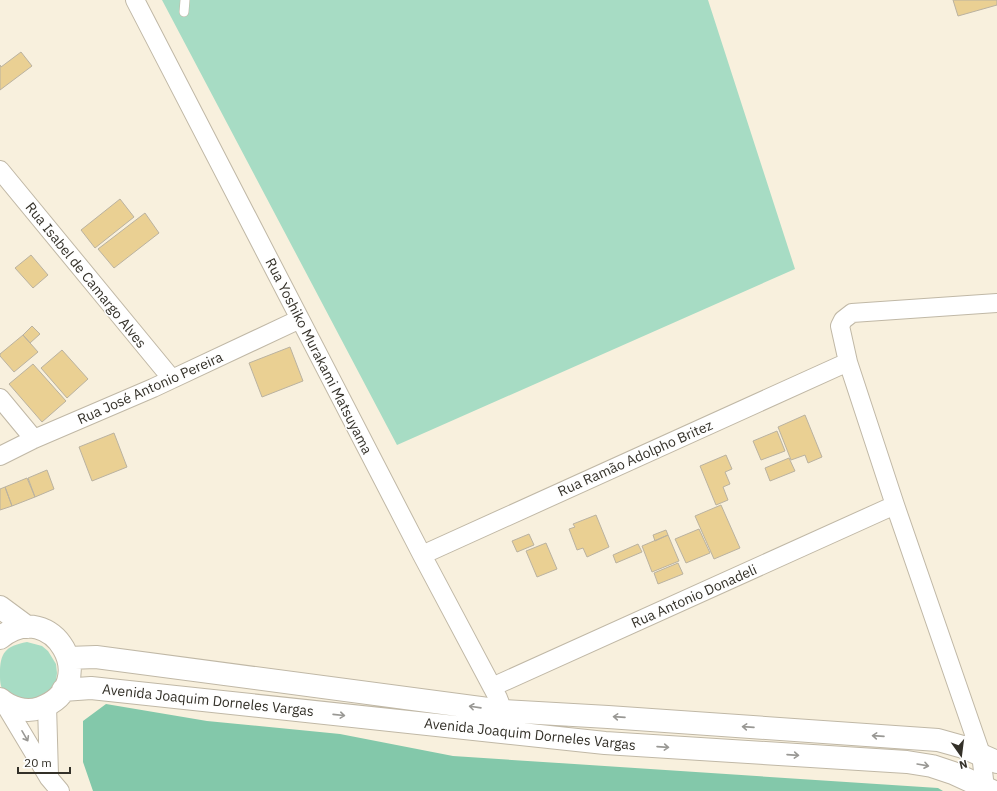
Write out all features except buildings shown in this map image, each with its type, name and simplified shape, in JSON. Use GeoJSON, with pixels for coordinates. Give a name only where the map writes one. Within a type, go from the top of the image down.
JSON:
{"type":"FeatureCollection","features":[{"type":"Feature","properties":{"kind":"street","name":"Rua Yoshiko Murakami Matsuyama"},"geometry":{"type":"LineString","coordinates":[[135,0],[422,555],[492,687],[503,711]]}},
{"type":"Feature","properties":{"kind":"street","name":"Rua Isabel de Camargo Alves"},"geometry":{"type":"LineString","coordinates":[[0,170],[172,379]]}},
{"type":"Feature","properties":{"kind":"street"},"geometry":{"type":"LineString","coordinates":[[989,790],[989,758],[895,505],[848,362],[840,326],[843,320],[852,313],[997,303]]}},
{"type":"Feature","properties":{"kind":"street","name":"Rua José Antonio Pereira"},"geometry":{"type":"LineString","coordinates":[[0,456],[34,439],[172,379],[300,319]]}},
{"type":"Feature","properties":{"kind":"street","name":"Rua Ramão Adolpho Britez"},"geometry":{"type":"LineString","coordinates":[[422,555],[848,362]]}},
{"type":"Feature","properties":{"kind":"street"},"geometry":{"type":"LineString","coordinates":[[0,398],[34,439]]}},
{"type":"Feature","properties":{"kind":"street","name":"Rua Antonio Donadeli"},"geometry":{"type":"LineString","coordinates":[[492,687],[895,505]]}},
{"type":"Feature","properties":{"kind":"street"},"geometry":{"type":"LineString","coordinates":[[0,607],[27,627]]}},
{"type":"Feature","properties":{"kind":"street"},"geometry":{"type":"LineString","coordinates":[[0,638],[6,633],[16,629],[27,627],[43,630],[57,639],[64,648],[70,669],[68,680],[63,690],[56,699],[47,705],[37,709],[25,710],[14,708],[2,701]]}},
{"type":"Feature","properties":{"kind":"street","name":"Avenida Joaquim Dorneles Vargas"},"geometry":{"type":"LineString","coordinates":[[68,658],[96,657],[503,711],[938,740],[963,747],[989,758]]}},
{"type":"Feature","properties":{"kind":"street","name":"Avenida Joaquim Dorneles Vargas"},"geometry":{"type":"LineString","coordinates":[[63,690],[91,688],[605,743],[907,762],[932,766],[953,773],[989,790]]}},
{"type":"Feature","properties":{"kind":"street"},"geometry":{"type":"LineString","coordinates":[[2,701],[55,784]]}},
{"type":"Feature","properties":{"kind":"street"},"geometry":{"type":"LineString","coordinates":[[47,705],[55,784]]}},
{"type":"Feature","properties":{"kind":"lane"},"geometry":{"type":"LineString","coordinates":[[184,12],[186,0]]}},
{"type":"Feature","properties":{"kind":"green space"},"geometry":{"type":"Polygon","coordinates":[[[162,0],[708,0],[795,269],[397,445],[162,0]]]}},
{"type":"Feature","properties":{"kind":"green space"},"geometry":{"type":"Polygon","coordinates":[[[27,642],[42,646],[48,651],[56,664],[57,673],[56,681],[48,694],[25,702],[9,695],[3,690],[1,684],[0,667],[3,656],[9,648],[27,642]]]}},
{"type":"Feature","properties":{"kind":"green space"},"geometry":{"type":"Polygon","coordinates":[[[106,704],[207,721],[340,734],[453,756],[938,788],[943,791],[93,791],[83,762],[83,721],[106,704]]]}}]}
